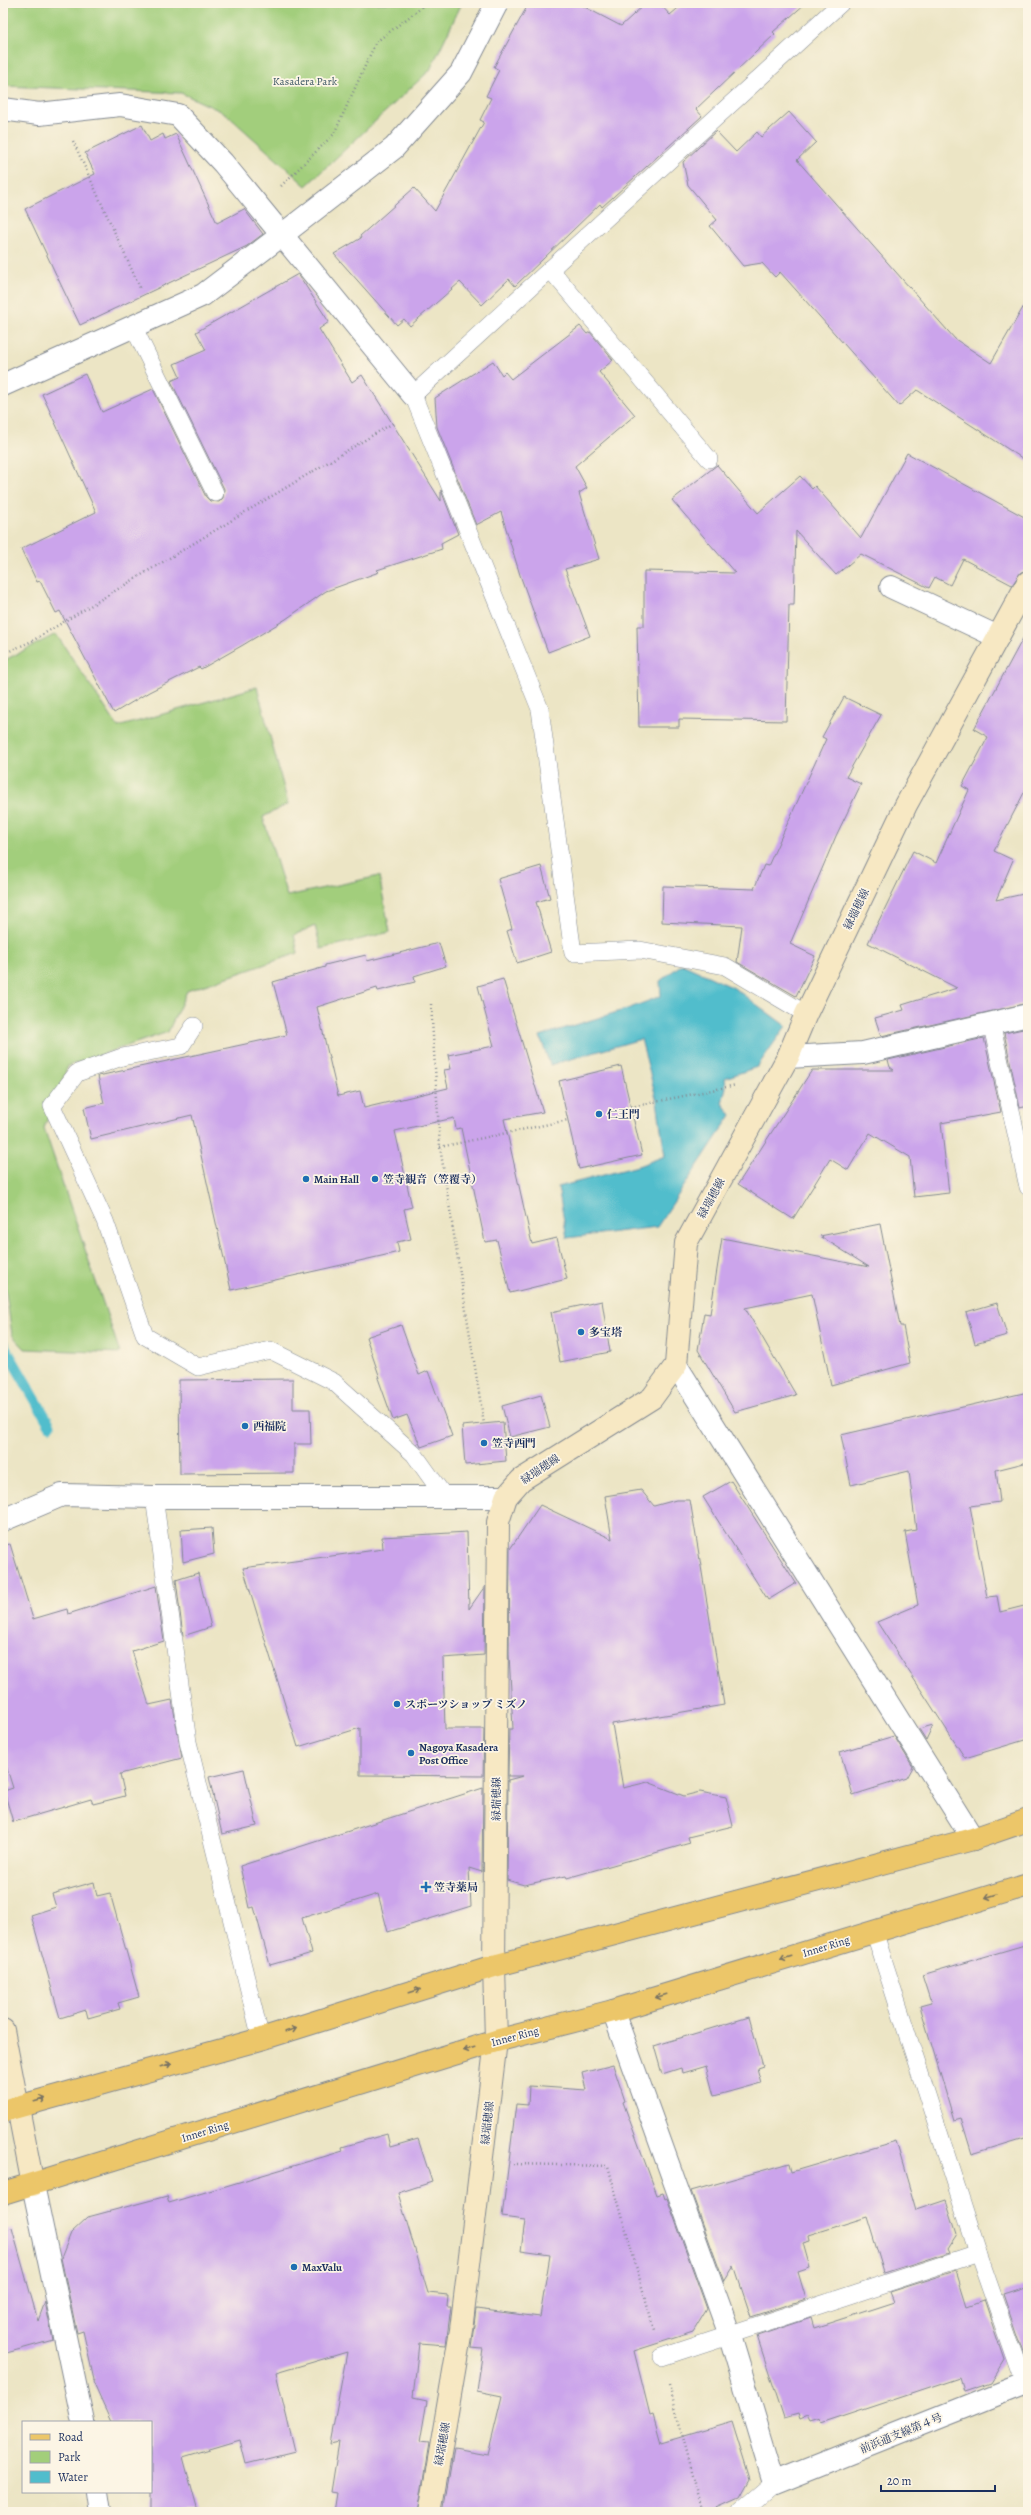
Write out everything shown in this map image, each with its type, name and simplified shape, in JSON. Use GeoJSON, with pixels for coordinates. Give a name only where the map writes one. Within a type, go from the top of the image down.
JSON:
{"type":"FeatureCollection","features":[{"type":"Feature","properties":{"kind":"main road","name":"緑瑞穂線"},"geometry":{"type":"LineString","coordinates":[[430,2512],[461,2330],[483,2163],[496,2041],[494,1966],[498,1522],[506,1497],[521,1480],[652,1398],[676,1365],[686,1243],[788,1057],[806,1014],[906,805],[1028,582]]}},
{"type":"Feature","properties":{"kind":"main road"},"geometry":{"type":"LineString","coordinates":[[10,2109],[261,2039],[494,1966],[973,1839],[1028,1820]]}},
{"type":"Feature","properties":{"kind":"main road","name":"Inner Ring"},"geometry":{"type":"LineString","coordinates":[[3,2193],[496,2041],[613,2010],[1028,1885]]}},
{"type":"Feature","properties":{"kind":"main road"},"geometry":{"type":"LineString","coordinates":[[3,2030],[10,2109],[33,2185]]}},
{"type":"Feature","properties":{"kind":"street"},"geometry":{"type":"LineString","coordinates":[[3,385],[203,295],[282,235],[394,148],[461,73],[498,3]]}},
{"type":"Feature","properties":{"kind":"street"},"geometry":{"type":"LineString","coordinates":[[3,108],[39,114],[120,105],[178,115],[223,163],[415,401]]}},
{"type":"Feature","properties":{"kind":"street"},"geometry":{"type":"LineString","coordinates":[[891,587],[998,637]]}},
{"type":"Feature","properties":{"kind":"street"},"geometry":{"type":"LineString","coordinates":[[788,1057],[863,1053],[991,1022],[1028,1015]]}},
{"type":"Feature","properties":{"kind":"street"},"geometry":{"type":"LineString","coordinates":[[676,1365],[973,1839]]}},
{"type":"Feature","properties":{"kind":"street"},"geometry":{"type":"LineString","coordinates":[[3,1520],[62,1495],[154,1497],[506,1497]]}},
{"type":"Feature","properties":{"kind":"street"},"geometry":{"type":"LineString","coordinates":[[613,2010],[730,2336],[774,2483]]}},
{"type":"Feature","properties":{"kind":"street"},"geometry":{"type":"LineString","coordinates":[[33,2185],[83,2421]]}},
{"type":"Feature","properties":{"kind":"street","name":"前浜通支線第４号"},"geometry":{"type":"LineString","coordinates":[[774,2483],[1026,2383]]}},
{"type":"Feature","properties":{"kind":"street"},"geometry":{"type":"LineString","coordinates":[[97,2493],[100,2512]]}},
{"type":"Feature","properties":{"kind":"lane"},"geometry":{"type":"LineString","coordinates":[[806,1014],[725,966],[640,950],[573,953],[540,709],[415,401],[550,268],[841,3]]}},
{"type":"Feature","properties":{"kind":"lane"},"geometry":{"type":"LineString","coordinates":[[550,268],[709,459]]}},
{"type":"Feature","properties":{"kind":"lane"},"geometry":{"type":"LineString","coordinates":[[134,326],[215,493]]}},
{"type":"Feature","properties":{"kind":"lane"},"geometry":{"type":"LineString","coordinates":[[991,1022],[1028,1188]]}},
{"type":"Feature","properties":{"kind":"lane"},"geometry":{"type":"LineString","coordinates":[[194,1026],[181,1046],[122,1057],[76,1073],[52,1106],[105,1222],[145,1336],[198,1367],[270,1350],[334,1382],[414,1454],[444,1496]]}},
{"type":"Feature","properties":{"kind":"lane"},"geometry":{"type":"LineString","coordinates":[[154,1497],[188,1742],[261,2039]]}},
{"type":"Feature","properties":{"kind":"lane"},"geometry":{"type":"LineString","coordinates":[[874,1931],[978,2253],[1026,2383]]}},
{"type":"Feature","properties":{"kind":"lane"},"geometry":{"type":"LineString","coordinates":[[662,2357],[730,2336],[978,2253]]}},
{"type":"Feature","properties":{"kind":"lane"},"geometry":{"type":"LineString","coordinates":[[740,2512],[774,2483]]}},
{"type":"Feature","properties":{"kind":"path"},"geometry":{"type":"LineString","coordinates":[[259,208],[334,134],[376,42],[421,8],[423,3]]}},
{"type":"Feature","properties":{"kind":"path"},"geometry":{"type":"LineString","coordinates":[[59,112],[154,317]]}},
{"type":"Feature","properties":{"kind":"path"},"geometry":{"type":"LineString","coordinates":[[3,654],[32,641],[415,401]]}},
{"type":"Feature","properties":{"kind":"path"},"geometry":{"type":"LineString","coordinates":[[432,1004],[440,1147],[484,1424]]}},
{"type":"Feature","properties":{"kind":"path"},"geometry":{"type":"LineString","coordinates":[[631,1107],[726,1087]]}},
{"type":"Feature","properties":{"kind":"path"},"geometry":{"type":"LineString","coordinates":[[440,1147],[568,1120]]}},
{"type":"Feature","properties":{"kind":"path"},"geometry":{"type":"LineString","coordinates":[[483,2163],[608,2166],[662,2357],[702,2512]]}},
{"type":"Feature","properties":{"kind":"green space","name":"Kasadera Park"},"geometry":{"type":"Polygon","coordinates":[[[3,3],[462,3],[430,70],[306,186],[225,113],[181,93],[3,86],[3,3]]]}},
{"type":"Feature","properties":{"kind":"green space"},"geometry":{"type":"Polygon","coordinates":[[[56,634],[118,727],[257,687],[288,804],[263,817],[287,896],[379,876],[390,932],[321,949],[315,926],[294,935],[298,953],[187,991],[168,1032],[68,1066],[44,1128],[120,1353],[25,1349],[12,1335],[5,1286],[3,1234],[3,661],[56,634]]]}},
{"type":"Feature","properties":{"kind":"water"},"geometry":{"type":"Polygon","coordinates":[[[682,964],[734,988],[786,1026],[757,1067],[725,1078],[726,1087],[722,1103],[731,1115],[657,1227],[567,1238],[558,1187],[638,1166],[665,1156],[657,1101],[641,1039],[550,1065],[540,1036],[630,1008],[661,996],[660,981],[682,964]]]}},
{"type":"Feature","properties":{"kind":"building"},"geometry":{"type":"Polygon","coordinates":[[[529,3],[577,3],[621,26],[646,3],[659,3],[670,15],[684,3],[806,3],[773,32],[775,34],[696,109],[702,116],[602,207],[600,204],[515,286],[509,279],[482,305],[460,282],[410,326],[404,319],[397,325],[334,254],[361,238],[360,236],[414,188],[435,211],[484,122],[480,120],[491,98],[486,96],[499,70],[494,67],[529,3]]]}},
{"type":"Feature","properties":{"kind":"building"},"geometry":{"type":"Polygon","coordinates":[[[789,112],[816,142],[797,160],[955,339],[991,363],[1028,299],[1028,462],[917,390],[899,406],[780,272],[775,277],[762,263],[743,266],[710,226],[717,220],[688,185],[683,162],[716,131],[736,152],[757,132],[761,137],[789,112]]]}},
{"type":"Feature","properties":{"kind":"building"},"geometry":{"type":"Polygon","coordinates":[[[142,125],[150,141],[163,134],[165,139],[176,134],[217,223],[244,209],[263,234],[247,246],[80,325],[25,209],[95,174],[85,153],[142,125]]]}},
{"type":"Feature","properties":{"kind":"building"},"geometry":{"type":"Polygon","coordinates":[[[298,274],[329,322],[319,329],[352,382],[362,375],[441,501],[441,490],[458,534],[441,543],[442,549],[377,570],[379,572],[326,591],[286,619],[243,645],[201,669],[199,667],[149,692],[114,713],[60,611],[56,613],[40,581],[37,582],[21,549],[96,512],[42,394],[85,374],[102,412],[153,389],[206,497],[210,501],[219,502],[223,498],[224,489],[171,381],[180,377],[174,364],[206,350],[196,332],[298,274]]]}},
{"type":"Feature","properties":{"kind":"building"},"geometry":{"type":"Polygon","coordinates":[[[580,326],[587,334],[590,332],[613,360],[599,372],[635,415],[575,466],[587,488],[579,493],[599,559],[565,569],[590,636],[548,652],[520,575],[501,512],[476,525],[437,427],[435,398],[493,361],[502,375],[505,372],[511,379],[580,326]]]}},
{"type":"Feature","properties":{"kind":"building"},"geometry":{"type":"Polygon","coordinates":[[[907,453],[1028,519],[1028,570],[1021,572],[1012,585],[963,559],[950,585],[935,577],[929,588],[861,554],[836,575],[796,531],[794,605],[789,605],[786,721],[679,719],[679,727],[639,727],[637,626],[644,626],[644,571],[735,573],[672,500],[717,465],[758,513],[800,476],[812,489],[815,486],[861,538],[907,453]]]}},
{"type":"Feature","properties":{"kind":"building"},"geometry":{"type":"Polygon","coordinates":[[[1028,629],[1028,785],[994,851],[1013,860],[996,900],[1028,893],[1028,1003],[881,1036],[875,1018],[904,1010],[902,1005],[957,988],[868,943],[913,851],[936,863],[969,790],[962,786],[988,737],[974,729],[1028,629]]]}},
{"type":"Feature","properties":{"kind":"building"},"geometry":{"type":"Polygon","coordinates":[[[844,697],[881,715],[846,777],[861,784],[836,836],[790,944],[815,956],[796,996],[737,962],[742,926],[662,922],[663,886],[754,889],[764,865],[768,866],[826,739],[822,737],[844,697]]]}},
{"type":"Feature","properties":{"kind":"building"},"geometry":{"type":"Polygon","coordinates":[[[541,866],[550,898],[536,902],[551,952],[517,963],[507,931],[512,929],[498,879],[541,866]]]}},
{"type":"Feature","properties":{"kind":"building"},"geometry":{"type":"Polygon","coordinates":[[[439,943],[446,966],[414,976],[415,982],[378,991],[377,988],[317,1007],[338,1096],[360,1091],[364,1108],[448,1088],[444,1070],[451,1069],[448,1055],[494,1046],[478,986],[503,979],[543,1112],[504,1119],[532,1244],[557,1238],[567,1279],[510,1293],[497,1240],[485,1242],[461,1128],[456,1129],[454,1118],[395,1131],[412,1207],[404,1209],[411,1239],[397,1242],[399,1252],[231,1290],[192,1115],[91,1139],[84,1108],[104,1103],[98,1076],[287,1035],[273,982],[325,967],[325,965],[366,955],[367,961],[439,943]]]}},
{"type":"Feature","properties":{"kind":"building"},"geometry":{"type":"Polygon","coordinates":[[[1028,1028],[1028,1106],[1020,1108],[1004,1033],[1028,1028]]]}},
{"type":"Feature","properties":{"kind":"building"},"geometry":{"type":"Polygon","coordinates":[[[984,1038],[1001,1112],[941,1123],[949,1193],[914,1197],[910,1157],[870,1133],[848,1170],[830,1159],[793,1219],[738,1184],[812,1070],[894,1070],[890,1067],[888,1060],[984,1038]]]}},
{"type":"Feature","properties":{"kind":"building","name":"仁王門"},"geometry":{"type":"Polygon","coordinates":[[[621,1066],[642,1155],[579,1169],[559,1081],[621,1066]]]}},
{"type":"Feature","properties":{"kind":"building"},"geometry":{"type":"Polygon","coordinates":[[[880,1224],[900,1326],[903,1326],[910,1363],[831,1385],[812,1294],[745,1308],[796,1395],[735,1412],[698,1350],[704,1313],[710,1314],[722,1238],[869,1267],[820,1236],[880,1224]]]}},
{"type":"Feature","properties":{"kind":"building","name":"多宝塔"},"geometry":{"type":"Polygon","coordinates":[[[602,1301],[610,1352],[560,1362],[551,1312],[602,1301]]]}},
{"type":"Feature","properties":{"kind":"building"},"geometry":{"type":"Polygon","coordinates":[[[997,1303],[1007,1335],[975,1344],[966,1312],[997,1303]]]}},
{"type":"Feature","properties":{"kind":"building"},"geometry":{"type":"Polygon","coordinates":[[[401,1325],[419,1375],[428,1371],[452,1436],[421,1447],[407,1415],[393,1420],[378,1378],[380,1378],[366,1337],[401,1325]]]}},
{"type":"Feature","properties":{"kind":"building","name":"西福院"},"geometry":{"type":"Polygon","coordinates":[[[293,1379],[293,1409],[310,1409],[311,1444],[294,1444],[294,1473],[180,1474],[179,1380],[293,1379]]]}},
{"type":"Feature","properties":{"kind":"building"},"geometry":{"type":"Polygon","coordinates":[[[1028,1392],[1028,1462],[996,1470],[1000,1502],[970,1506],[987,1597],[997,1596],[1000,1612],[1028,1605],[1028,1739],[965,1758],[877,1622],[918,1605],[905,1532],[916,1530],[909,1471],[851,1485],[841,1435],[1028,1392]]]}},
{"type":"Feature","properties":{"kind":"building"},"geometry":{"type":"Polygon","coordinates":[[[541,1395],[550,1427],[510,1437],[502,1406],[541,1395]]]}},
{"type":"Feature","properties":{"kind":"building","name":"笠寺西門"},"geometry":{"type":"Polygon","coordinates":[[[503,1422],[506,1461],[465,1465],[462,1426],[503,1422]]]}},
{"type":"Feature","properties":{"kind":"building"},"geometry":{"type":"Polygon","coordinates":[[[731,1481],[796,1583],[768,1600],[703,1497],[731,1481]]]}},
{"type":"Feature","properties":{"kind":"building"},"geometry":{"type":"Polygon","coordinates":[[[641,1490],[654,1506],[676,1500],[690,1500],[724,1705],[612,1724],[623,1788],[648,1782],[684,1796],[700,1792],[726,1797],[733,1826],[688,1837],[690,1843],[567,1878],[566,1876],[524,1885],[507,1880],[508,1780],[523,1776],[508,1776],[509,1729],[513,1729],[509,1654],[510,1549],[540,1505],[612,1539],[605,1496],[641,1490]]]}},
{"type":"Feature","properties":{"kind":"building"},"geometry":{"type":"Polygon","coordinates":[[[212,1528],[214,1554],[183,1562],[181,1530],[212,1528]]]}},
{"type":"Feature","properties":{"kind":"building"},"geometry":{"type":"Polygon","coordinates":[[[467,1532],[469,1609],[485,1586],[484,1655],[443,1658],[445,1729],[484,1729],[483,1776],[360,1775],[360,1728],[298,1747],[243,1568],[383,1549],[382,1537],[467,1532]]]}},
{"type":"Feature","properties":{"kind":"building"},"geometry":{"type":"Polygon","coordinates":[[[10,1544],[33,1619],[67,1609],[68,1614],[156,1586],[164,1641],[132,1651],[149,1705],[172,1700],[182,1758],[120,1774],[125,1796],[93,1804],[91,1799],[13,1822],[4,1791],[13,1788],[3,1756],[3,1545],[10,1544]]]}},
{"type":"Feature","properties":{"kind":"building"},"geometry":{"type":"Polygon","coordinates":[[[198,1573],[211,1627],[183,1636],[176,1580],[198,1573]]]}},
{"type":"Feature","properties":{"kind":"building"},"geometry":{"type":"Polygon","coordinates":[[[933,1725],[926,1740],[919,1729],[933,1725]]]}},
{"type":"Feature","properties":{"kind":"building"},"geometry":{"type":"Polygon","coordinates":[[[894,1736],[913,1767],[907,1778],[853,1795],[840,1752],[894,1736]]]}},
{"type":"Feature","properties":{"kind":"building"},"geometry":{"type":"Polygon","coordinates":[[[244,1769],[257,1826],[222,1834],[209,1777],[244,1769]]]}},
{"type":"Feature","properties":{"kind":"building"},"geometry":{"type":"Polygon","coordinates":[[[483,1788],[482,1872],[469,1868],[471,1906],[388,1932],[378,1894],[302,1918],[312,1953],[270,1965],[254,1907],[249,1908],[240,1866],[483,1788]]]}},
{"type":"Feature","properties":{"kind":"building"},"geometry":{"type":"Polygon","coordinates":[[[94,1882],[97,1896],[110,1893],[139,1997],[118,2003],[120,2009],[88,2018],[86,2010],[60,2018],[31,1915],[56,1907],[52,1894],[94,1882]]]}},
{"type":"Feature","properties":{"kind":"building"},"geometry":{"type":"Polygon","coordinates":[[[1028,1944],[1028,2137],[972,2154],[961,2118],[954,2120],[920,2006],[931,2003],[922,1975],[1028,1944]]]}},
{"type":"Feature","properties":{"kind":"building"},"geometry":{"type":"Polygon","coordinates":[[[749,2017],[763,2066],[757,2068],[761,2083],[714,2096],[706,2066],[682,2073],[681,2068],[662,2074],[654,2046],[749,2017]]]}},
{"type":"Feature","properties":{"kind":"building"},"geometry":{"type":"Polygon","coordinates":[[[613,2065],[625,2101],[623,2102],[657,2195],[663,2193],[665,2199],[667,2198],[707,2309],[693,2332],[634,2351],[650,2415],[653,2414],[661,2443],[732,2422],[750,2480],[740,2498],[709,2512],[443,2512],[454,2448],[488,2454],[502,2396],[477,2391],[483,2349],[471,2348],[476,2309],[540,2317],[550,2255],[521,2251],[525,2220],[502,2217],[516,2104],[528,2105],[529,2086],[586,2090],[582,2073],[613,2065]]]}},
{"type":"Feature","properties":{"kind":"building"},"geometry":{"type":"Polygon","coordinates":[[[387,2134],[390,2147],[418,2139],[432,2182],[398,2193],[428,2293],[448,2295],[447,2306],[451,2306],[446,2345],[419,2343],[413,2398],[427,2401],[420,2442],[429,2443],[418,2512],[334,2512],[337,2493],[331,2492],[339,2442],[330,2444],[347,2352],[276,2373],[295,2452],[246,2464],[240,2440],[183,2457],[198,2512],[151,2512],[152,2421],[111,2421],[93,2382],[94,2380],[83,2331],[77,2333],[61,2258],[71,2233],[88,2217],[167,2196],[169,2203],[343,2151],[342,2147],[387,2134]]]}},
{"type":"Feature","properties":{"kind":"building"},"geometry":{"type":"Polygon","coordinates":[[[896,2141],[916,2210],[946,2200],[957,2234],[948,2248],[950,2252],[884,2273],[867,2217],[809,2235],[810,2241],[803,2243],[810,2268],[798,2272],[806,2299],[751,2317],[734,2266],[724,2282],[691,2191],[789,2163],[791,2172],[896,2141]]]}},
{"type":"Feature","properties":{"kind":"building"},"geometry":{"type":"Polygon","coordinates":[[[12,2228],[38,2321],[45,2302],[53,2340],[3,2354],[3,2230],[12,2228]]]}},
{"type":"Feature","properties":{"kind":"building"},"geometry":{"type":"Polygon","coordinates":[[[956,2271],[967,2306],[984,2300],[1004,2359],[990,2382],[963,2391],[959,2378],[821,2424],[820,2420],[810,2423],[807,2417],[800,2420],[798,2414],[784,2418],[757,2336],[811,2318],[814,2328],[894,2302],[890,2292],[956,2271]]]}},
{"type":"Feature","properties":{"kind":"building"},"geometry":{"type":"Polygon","coordinates":[[[1028,2285],[1028,2356],[1024,2355],[1003,2293],[1028,2285]]]}},
{"type":"Feature","properties":{"kind":"waterway"},"geometry":{"type":"LineString","coordinates":[[3,1344],[50,1425]]}},
{"type":"Feature","properties":{"kind":"place","name":"仁王門"},"geometry":{"type":"Point","coordinates":[599,1114]}},
{"type":"Feature","properties":{"kind":"place","name":"Main Hall"},"geometry":{"type":"Point","coordinates":[306,1179]}},
{"type":"Feature","properties":{"kind":"place","name":"笠寺観音（笠覆寺）"},"geometry":{"type":"Point","coordinates":[375,1179]}},
{"type":"Feature","properties":{"kind":"place","name":"多宝塔"},"geometry":{"type":"Point","coordinates":[581,1332]}},
{"type":"Feature","properties":{"kind":"place","name":"西福院"},"geometry":{"type":"Point","coordinates":[245,1426]}},
{"type":"Feature","properties":{"kind":"place","name":"笠寺西門"},"geometry":{"type":"Point","coordinates":[484,1443]}},
{"type":"Feature","properties":{"kind":"place","name":"スポーツショップ ミズノ"},"geometry":{"type":"Point","coordinates":[397,1704]}},
{"type":"Feature","properties":{"kind":"place","name":"Nagoya Kasadera Post Office"},"geometry":{"type":"Point","coordinates":[411,1753]}},
{"type":"Feature","properties":{"kind":"place","name":"笠寺薬局"},"geometry":{"type":"Point","coordinates":[426,1887]}},
{"type":"Feature","properties":{"kind":"place","name":"MaxValu"},"geometry":{"type":"Point","coordinates":[294,2267]}}]}
